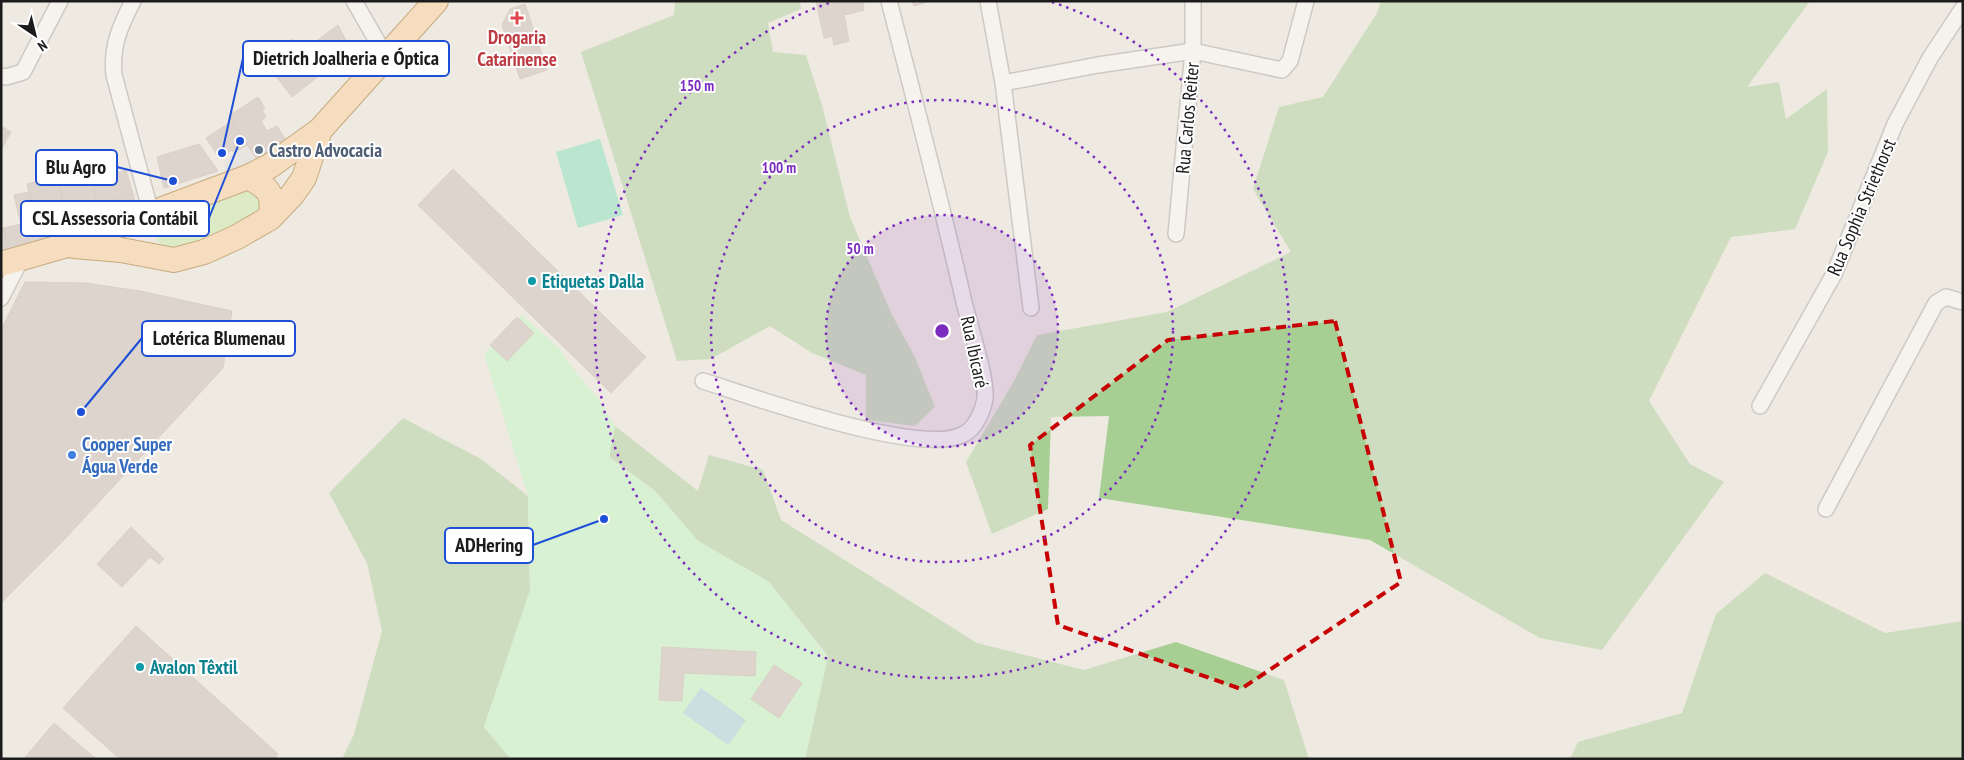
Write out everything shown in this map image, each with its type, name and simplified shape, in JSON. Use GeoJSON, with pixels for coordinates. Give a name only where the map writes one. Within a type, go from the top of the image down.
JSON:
{"type":"FeatureCollection","features":[{"type":"Feature","properties":{"kind":"main road"},"geometry":{"type":"LineString","coordinates":[[11,262],[67,245],[248,177],[270,166],[320,130],[436,1]]}},
{"type":"Feature","properties":{"kind":"main road"},"geometry":{"type":"LineString","coordinates":[[67,245],[149,254],[174,260],[204,252],[254,229],[270,218],[304,178],[320,130]]}},
{"type":"Feature","properties":{"kind":"main road"},"geometry":{"type":"LineString","coordinates":[[248,177],[260,183],[271,196],[270,218]]}},
{"type":"Feature","properties":{"kind":"main road"},"geometry":{"type":"LineString","coordinates":[[149,254],[145,238],[151,213]]}},
{"type":"Feature","properties":{"kind":"street"},"geometry":{"type":"LineString","coordinates":[[1,76],[6,77],[23,72],[60,1]]}},
{"type":"Feature","properties":{"kind":"street"},"geometry":{"type":"LineString","coordinates":[[133,1],[118,31],[112,62],[151,213]]}},
{"type":"Feature","properties":{"kind":"street"},"geometry":{"type":"LineString","coordinates":[[354,1],[386,55]]}},
{"type":"Feature","properties":{"kind":"street","name":"Rua Ibicaré"},"geometry":{"type":"LineString","coordinates":[[703,381],[871,432],[943,441],[964,435],[978,420],[985,397],[981,370],[889,1]]}},
{"type":"Feature","properties":{"kind":"street"},"geometry":{"type":"LineString","coordinates":[[988,1],[1003,83],[1031,308]]}},
{"type":"Feature","properties":{"kind":"street","name":"Rua Carlos Reiter"},"geometry":{"type":"LineString","coordinates":[[1176,234],[1193,51],[1193,1]]}},
{"type":"Feature","properties":{"kind":"street"},"geometry":{"type":"LineString","coordinates":[[1003,83],[1098,65],[1193,51],[1282,70],[1290,61],[1306,1]]}},
{"type":"Feature","properties":{"kind":"street","name":"Rua Sophia Striethorst"},"geometry":{"type":"LineString","coordinates":[[1760,406],[1834,274],[1895,124],[1930,58],[1963,8]]}},
{"type":"Feature","properties":{"kind":"street"},"geometry":{"type":"LineString","coordinates":[[1,298],[11,262]]}},
{"type":"Feature","properties":{"kind":"street"},"geometry":{"type":"LineString","coordinates":[[1826,509],[1936,303],[1946,296],[1959,301]]}},
{"type":"Feature","properties":{"kind":"highlighted area"},"geometry":{"type":"Polygon","coordinates":[[[1335,321],[1401,582],[1241,689],[1058,625],[1030,445],[1168,340],[1335,321]]]}},
{"type":"Feature","properties":{"kind":"green space"},"geometry":{"type":"Polygon","coordinates":[[[675,1],[800,1],[801,9],[768,23],[773,52],[806,55],[822,105],[850,217],[892,315],[915,357],[935,407],[915,426],[866,420],[866,375],[812,353],[770,326],[711,359],[677,361],[581,52],[674,15],[675,1]]]}},
{"type":"Feature","properties":{"kind":"green space"},"geometry":{"type":"Polygon","coordinates":[[[1381,1],[1810,1],[1747,87],[1779,82],[1786,119],[1827,89],[1828,152],[1795,229],[1731,237],[1649,401],[1690,464],[1724,482],[1602,650],[1540,638],[1370,540],[1099,498],[1109,416],[1051,417],[1048,509],[992,534],[966,462],[1014,381],[1037,335],[1167,312],[1291,252],[1253,189],[1279,107],[1323,97],[1377,13],[1381,1]]]}},
{"type":"Feature","properties":{"kind":"green space"},"geometry":{"type":"Polygon","coordinates":[[[600,139],[623,215],[578,228],[556,152],[600,139]]]}},
{"type":"Feature","properties":{"kind":"green space"},"geometry":{"type":"Polygon","coordinates":[[[246,191],[254,193],[258,197],[263,211],[183,250],[164,250],[157,240],[157,234],[162,225],[170,219],[246,191]]]}},
{"type":"Feature","properties":{"kind":"green space"},"geometry":{"type":"Polygon","coordinates":[[[522,315],[560,349],[570,365],[598,398],[615,426],[609,458],[655,491],[698,541],[769,582],[828,657],[805,759],[511,759],[484,727],[530,590],[528,496],[484,354],[522,315]]]}},
{"type":"Feature","properties":{"kind":"green space"},"geometry":{"type":"Polygon","coordinates":[[[403,418],[481,459],[528,496],[530,591],[484,727],[511,759],[342,759],[354,734],[382,631],[367,563],[329,493],[403,418]]]}},
{"type":"Feature","properties":{"kind":"green space"},"geometry":{"type":"Polygon","coordinates":[[[615,426],[698,491],[709,455],[763,470],[781,520],[977,643],[1084,670],[1176,642],[1284,680],[1309,759],[805,759],[828,656],[769,582],[698,541],[655,491],[609,457],[615,426]]]}},
{"type":"Feature","properties":{"kind":"green space"},"geometry":{"type":"Polygon","coordinates":[[[1765,573],[1885,633],[1963,621],[1963,759],[1570,759],[1578,742],[1682,713],[1716,614],[1765,573]]]}},
{"type":"Feature","properties":{"kind":"shaded area"},"geometry":{"type":"Polygon","coordinates":[[[247,146],[255,160],[229,174],[222,162],[247,146]]]}},
{"type":"Feature","properties":{"kind":"water"},"geometry":{"type":"Polygon","coordinates":[[[701,688],[746,720],[728,745],[683,713],[701,688]]]}},
{"type":"Feature","properties":{"kind":"building"},"geometry":{"type":"Polygon","coordinates":[[[816,1],[863,1],[864,10],[844,15],[849,41],[834,45],[832,36],[824,38],[816,1]]]}},
{"type":"Feature","properties":{"kind":"building"},"geometry":{"type":"Polygon","coordinates":[[[912,1],[930,1],[914,6],[912,1]]]}},
{"type":"Feature","properties":{"kind":"building"},"geometry":{"type":"Polygon","coordinates":[[[525,4],[547,70],[520,79],[502,25],[510,9],[525,4]]]}},
{"type":"Feature","properties":{"kind":"building"},"geometry":{"type":"Polygon","coordinates":[[[338,25],[351,50],[320,73],[303,51],[338,25]]]}},
{"type":"Feature","properties":{"kind":"building"},"geometry":{"type":"Polygon","coordinates":[[[293,39],[320,75],[292,97],[275,75],[294,62],[288,54],[270,68],[264,61],[293,39]]]}},
{"type":"Feature","properties":{"kind":"building"},"geometry":{"type":"Polygon","coordinates":[[[258,97],[265,108],[262,110],[266,117],[261,121],[267,131],[277,126],[286,140],[256,159],[229,116],[258,97]]]}},
{"type":"Feature","properties":{"kind":"building"},"geometry":{"type":"Polygon","coordinates":[[[232,121],[247,145],[234,153],[232,150],[219,158],[206,138],[232,121]]]}},
{"type":"Feature","properties":{"kind":"building"},"geometry":{"type":"Polygon","coordinates":[[[1,126],[11,132],[1,150],[1,126]]]}},
{"type":"Feature","properties":{"kind":"building"},"geometry":{"type":"Polygon","coordinates":[[[199,144],[218,171],[164,188],[157,157],[199,144]]]}},
{"type":"Feature","properties":{"kind":"building"},"geometry":{"type":"Polygon","coordinates":[[[89,169],[103,225],[71,235],[57,177],[89,169]]]}},
{"type":"Feature","properties":{"kind":"building","name":"Etiquetas Dalla"},"geometry":{"type":"Polygon","coordinates":[[[453,169],[646,357],[611,393],[418,205],[453,169]]]}},
{"type":"Feature","properties":{"kind":"building"},"geometry":{"type":"Polygon","coordinates":[[[126,170],[133,194],[98,206],[92,181],[126,170]]]}},
{"type":"Feature","properties":{"kind":"building"},"geometry":{"type":"Polygon","coordinates":[[[57,177],[71,235],[42,244],[27,184],[57,177]]]}},
{"type":"Feature","properties":{"kind":"building"},"geometry":{"type":"Polygon","coordinates":[[[29,192],[42,244],[9,252],[4,228],[21,224],[14,195],[29,192]]]}},
{"type":"Feature","properties":{"kind":"building"},"geometry":{"type":"Polygon","coordinates":[[[133,194],[136,207],[102,221],[98,206],[133,194]]]}},
{"type":"Feature","properties":{"kind":"building"},"geometry":{"type":"Polygon","coordinates":[[[1,228],[4,228],[9,252],[1,254],[1,228]]]}},
{"type":"Feature","properties":{"kind":"building","name":"Cooper Super Água Verde"},"geometry":{"type":"Polygon","coordinates":[[[25,282],[85,283],[140,291],[232,311],[223,368],[62,542],[1,603],[1,330],[25,282]]]}},
{"type":"Feature","properties":{"kind":"building"},"geometry":{"type":"Polygon","coordinates":[[[517,317],[534,333],[507,361],[490,345],[517,317]]]}},
{"type":"Feature","properties":{"kind":"building"},"geometry":{"type":"Polygon","coordinates":[[[131,527],[164,559],[159,564],[150,557],[122,587],[97,564],[131,527]]]}},
{"type":"Feature","properties":{"kind":"building","name":"Avalon Têxtil"},"geometry":{"type":"Polygon","coordinates":[[[136,626],[278,754],[274,759],[120,759],[63,708],[136,626]]]}},
{"type":"Feature","properties":{"kind":"building"},"geometry":{"type":"Polygon","coordinates":[[[662,647],[756,652],[755,676],[684,673],[682,701],[659,700],[662,647]]]}},
{"type":"Feature","properties":{"kind":"building"},"geometry":{"type":"Polygon","coordinates":[[[774,665],[802,683],[779,718],[751,699],[774,665]]]}},
{"type":"Feature","properties":{"kind":"building"},"geometry":{"type":"Polygon","coordinates":[[[54,723],[96,759],[24,759],[54,723]]]}},
{"type":"Feature","properties":{"kind":"place","name":"Drogaria Catarinense"},"geometry":{"type":"Point","coordinates":[517,18]}},
{"type":"Feature","properties":{"kind":"place","name":"CSL Assessoria Contábil"},"geometry":{"type":"Point","coordinates":[240,141]}},
{"type":"Feature","properties":{"kind":"place","name":"Castro Advocacia"},"geometry":{"type":"Point","coordinates":[259,150]}},
{"type":"Feature","properties":{"kind":"place","name":"Dietrich Joalheria e Óptica"},"geometry":{"type":"Point","coordinates":[222,153]}},
{"type":"Feature","properties":{"kind":"place","name":"Blu Agro"},"geometry":{"type":"Point","coordinates":[173,181]}},
{"type":"Feature","properties":{"kind":"place","name":"Etiquetas Dalla"},"geometry":{"type":"Point","coordinates":[532,281]}},
{"type":"Feature","properties":{"kind":"place","name":"Lotérica Blumenau"},"geometry":{"type":"Point","coordinates":[81,412]}},
{"type":"Feature","properties":{"kind":"place","name":"Cooper Super Água Verde"},"geometry":{"type":"Point","coordinates":[72,455]}},
{"type":"Feature","properties":{"kind":"place","name":"ADHering"},"geometry":{"type":"Point","coordinates":[604,519]}},
{"type":"Feature","properties":{"kind":"place","name":"Avalon Têxtil"},"geometry":{"type":"Point","coordinates":[140,667]}}]}
